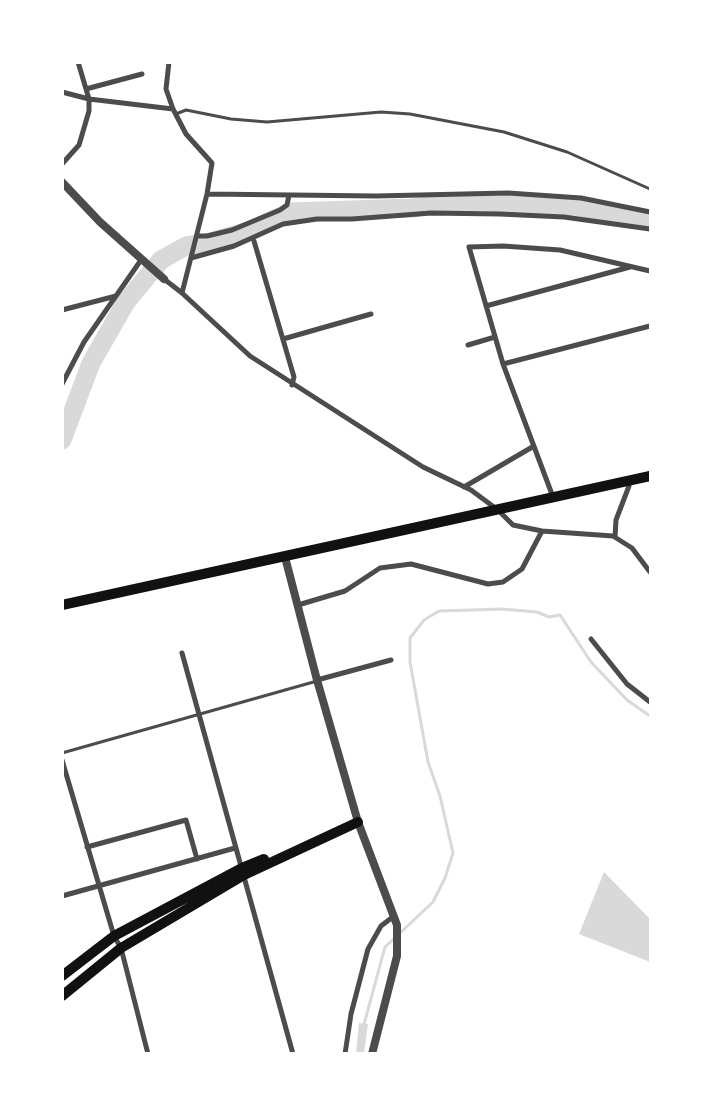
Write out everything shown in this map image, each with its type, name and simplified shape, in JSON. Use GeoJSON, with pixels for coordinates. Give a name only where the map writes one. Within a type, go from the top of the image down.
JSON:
{"type":"FeatureCollection","features":[{"type":"Feature","properties":{"kind":"main road"},"geometry":{"type":"LineString","coordinates":[[62,605],[285,557],[400,529],[498,510],[650,476]]}},
{"type":"Feature","properties":{"kind":"main road"},"geometry":{"type":"LineString","coordinates":[[62,976],[114,936],[243,872],[358,822]]}},
{"type":"Feature","properties":{"kind":"main road"},"geometry":{"type":"LineString","coordinates":[[62,996],[122,948],[243,872]]}},
{"type":"Feature","properties":{"kind":"street"},"geometry":{"type":"LineString","coordinates":[[62,164],[79,145],[89,111],[89,99],[78,62]]}},
{"type":"Feature","properties":{"kind":"street"},"geometry":{"type":"LineString","coordinates":[[169,62],[166,89],[174,112],[186,134],[212,163],[207,194],[182,292]]}},
{"type":"Feature","properties":{"kind":"street"},"geometry":{"type":"LineString","coordinates":[[86,89],[142,74]]}},
{"type":"Feature","properties":{"kind":"street"},"geometry":{"type":"LineString","coordinates":[[62,92],[89,99],[174,112]]}},
{"type":"Feature","properties":{"kind":"street"},"geometry":{"type":"LineString","coordinates":[[62,182],[141,260],[182,292],[250,356],[292,385],[423,467],[464,487],[498,510],[513,526],[542,531],[615,538],[632,548],[650,572]]}},
{"type":"Feature","properties":{"kind":"street"},"geometry":{"type":"LineString","coordinates":[[207,194],[459,196],[508,194],[581,198],[650,212]]}},
{"type":"Feature","properties":{"kind":"street"},"geometry":{"type":"LineString","coordinates":[[196,236],[207,236],[232,230],[280,210],[287,205],[289,195]]}},
{"type":"Feature","properties":{"kind":"street"},"geometry":{"type":"LineString","coordinates":[[191,258],[234,246],[283,224],[317,219],[352,219],[431,213],[500,214],[564,217],[650,229]]}},
{"type":"Feature","properties":{"kind":"street"},"geometry":{"type":"LineString","coordinates":[[254,241],[294,376],[292,385]]}},
{"type":"Feature","properties":{"kind":"street"},"geometry":{"type":"LineString","coordinates":[[553,497],[502,364],[469,247],[504,246],[560,250],[650,271]]}},
{"type":"Feature","properties":{"kind":"street"},"geometry":{"type":"LineString","coordinates":[[62,384],[84,342],[141,260]]}},
{"type":"Feature","properties":{"kind":"street"},"geometry":{"type":"LineString","coordinates":[[486,306],[633,266]]}},
{"type":"Feature","properties":{"kind":"street"},"geometry":{"type":"LineString","coordinates":[[62,310],[116,296]]}},
{"type":"Feature","properties":{"kind":"street"},"geometry":{"type":"LineString","coordinates":[[283,339],[371,314]]}},
{"type":"Feature","properties":{"kind":"street"},"geometry":{"type":"LineString","coordinates":[[502,364],[650,326]]}},
{"type":"Feature","properties":{"kind":"street"},"geometry":{"type":"LineString","coordinates":[[468,345],[495,337]]}},
{"type":"Feature","properties":{"kind":"street"},"geometry":{"type":"LineString","coordinates":[[464,487],[534,446]]}},
{"type":"Feature","properties":{"kind":"street"},"geometry":{"type":"LineString","coordinates":[[615,538],[616,520],[629,486],[628,481]]}},
{"type":"Feature","properties":{"kind":"street"},"geometry":{"type":"LineString","coordinates":[[298,605],[344,591],[380,568],[411,564],[488,584],[503,582],[522,569],[542,531]]}},
{"type":"Feature","properties":{"kind":"street"},"geometry":{"type":"LineString","coordinates":[[285,557],[317,680],[358,822],[397,925],[397,956],[372,1054]]}},
{"type":"Feature","properties":{"kind":"street"},"geometry":{"type":"LineString","coordinates":[[591,639],[627,684],[650,702]]}},
{"type":"Feature","properties":{"kind":"street"},"geometry":{"type":"LineString","coordinates":[[182,653],[293,1054]]}},
{"type":"Feature","properties":{"kind":"street"},"geometry":{"type":"LineString","coordinates":[[317,680],[391,660]]}},
{"type":"Feature","properties":{"kind":"street"},"geometry":{"type":"LineString","coordinates":[[62,760],[114,936],[122,948],[148,1054]]}},
{"type":"Feature","properties":{"kind":"street"},"geometry":{"type":"LineString","coordinates":[[87,846],[186,820],[198,859]]}},
{"type":"Feature","properties":{"kind":"street"},"geometry":{"type":"LineString","coordinates":[[62,896],[236,848]]}},
{"type":"Feature","properties":{"kind":"street"},"geometry":{"type":"LineString","coordinates":[[345,1054],[351,1014],[368,948],[381,926],[394,916]]}},
{"type":"Feature","properties":{"kind":"lane"},"geometry":{"type":"LineString","coordinates":[[174,112],[186,110],[231,119],[267,122],[382,112],[410,114],[504,132],[566,152],[650,189]]}},
{"type":"Feature","properties":{"kind":"lane"},"geometry":{"type":"LineString","coordinates":[[62,753],[199,712],[317,680]]}},
{"type":"Feature","properties":{"kind":"shaded area"},"geometry":{"type":"Polygon","coordinates":[[[604,872],[650,919],[650,962],[579,934],[604,872]]]}},
{"type":"Feature","properties":{"kind":"shaded area"},"geometry":{"type":"Polygon","coordinates":[[[359,1023],[368,1024],[364,1053],[356,1053],[359,1023]]]}},
{"type":"Feature","properties":{"kind":"waterway"},"geometry":{"type":"LineString","coordinates":[[62,440],[91,363],[126,302],[161,260],[186,246],[211,242],[249,231],[290,212],[412,208],[434,205],[575,206],[650,222]]}},
{"type":"Feature","properties":{"kind":"waterway"},"geometry":{"type":"LineString","coordinates":[[363,1028],[385,947],[433,902],[445,878],[453,853],[440,796],[428,762],[410,662],[410,638],[424,620],[439,611],[502,609],[537,612],[549,617],[560,615],[591,662],[627,700],[650,716]]}}]}
